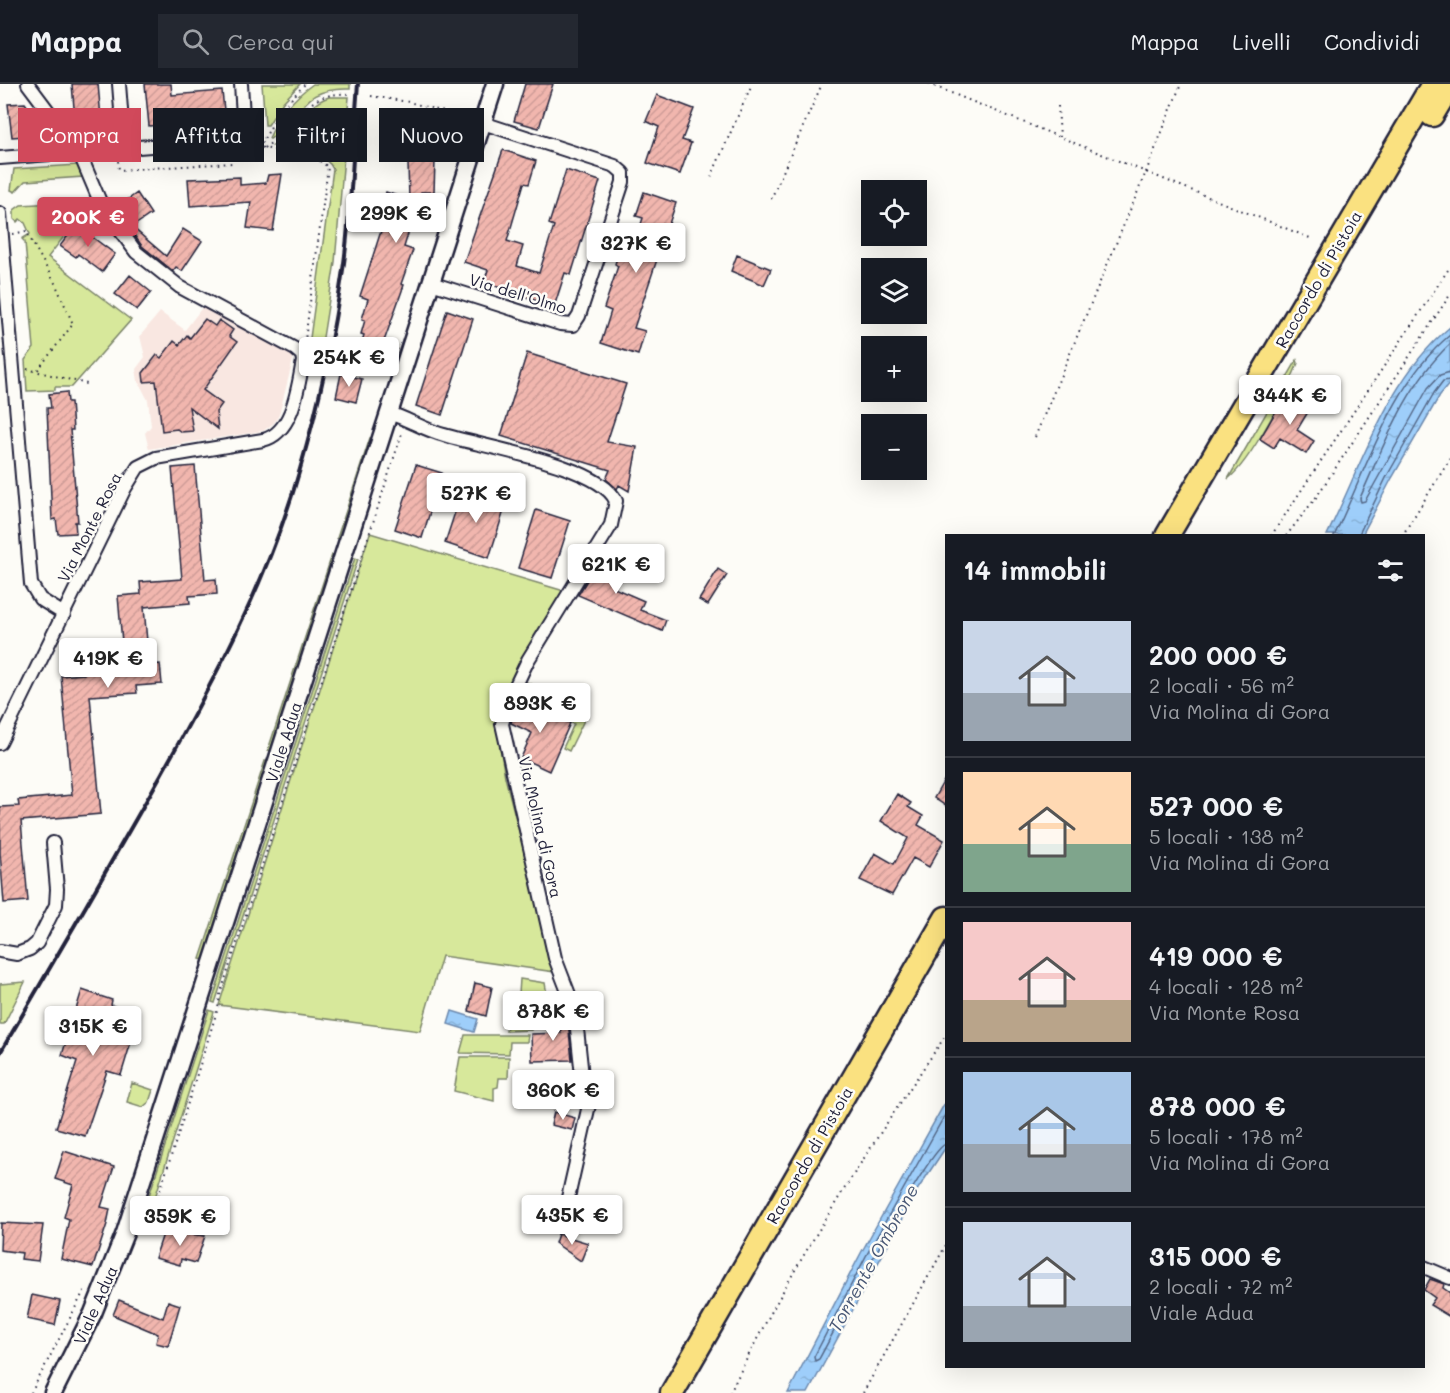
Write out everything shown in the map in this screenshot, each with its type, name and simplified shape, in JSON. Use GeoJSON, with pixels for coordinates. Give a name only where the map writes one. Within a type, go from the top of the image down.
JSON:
{"type":"FeatureCollection","features":[{"type":"Feature","properties":{"kind":"highway","name":"Raccordo di Pistoia"},"geometry":{"type":"LineString","coordinates":[[1168,534],[1433,84]]}},
{"type":"Feature","properties":{"kind":"highway","name":"Raccordo di Pistoia"},"geometry":{"type":"LineString","coordinates":[[1186,534],[1450,84]]}},
{"type":"Feature","properties":{"kind":"highway","name":"Raccordo di Pistoia"},"geometry":{"type":"LineString","coordinates":[[672,1393],[945,920]]}},
{"type":"Feature","properties":{"kind":"highway","name":"Raccordo di Pistoia"},"geometry":{"type":"LineString","coordinates":[[688,1393],[945,946]]}},
{"type":"Feature","properties":{"kind":"main road","name":"Viale Adua"},"geometry":{"type":"LineString","coordinates":[[484,120],[495,84]]}},
{"type":"Feature","properties":{"kind":"main road","name":"Viale Adua"},"geometry":{"type":"LineString","coordinates":[[53,1393],[93,1313],[123,1240],[397,416],[431,284],[470,162]]}},
{"type":"Feature","properties":{"kind":"street"},"geometry":{"type":"LineString","coordinates":[[28,84],[46,108]]}},
{"type":"Feature","properties":{"kind":"street"},"geometry":{"type":"LineString","coordinates":[[119,84],[121,108]]}},
{"type":"Feature","properties":{"kind":"street"},"geometry":{"type":"LineString","coordinates":[[241,84],[242,108]]}},
{"type":"Feature","properties":{"kind":"street","name":"Via dell'Olmo"},"geometry":{"type":"LineString","coordinates":[[431,284],[560,324],[573,325],[579,316],[620,193],[624,176],[618,168],[484,123]]}},
{"type":"Feature","properties":{"kind":"street"},"geometry":{"type":"LineString","coordinates":[[0,158],[18,157]]}},
{"type":"Feature","properties":{"kind":"street"},"geometry":{"type":"LineString","coordinates":[[84,162],[109,216],[147,262],[180,287],[244,320],[302,355]]}},
{"type":"Feature","properties":{"kind":"street"},"geometry":{"type":"LineString","coordinates":[[0,213],[31,584],[40,599],[64,614]]}},
{"type":"Feature","properties":{"kind":"street","name":"Via Monte Rosa"},"geometry":{"type":"LineString","coordinates":[[2,735],[125,488],[138,468],[160,457],[263,440],[276,435],[287,421],[303,363],[302,355]]}},
{"type":"Feature","properties":{"kind":"street","name":"Via Molina di Gora"},"geometry":{"type":"LineString","coordinates":[[397,416],[439,434],[573,470],[606,488],[616,501],[611,525],[528,660],[508,702],[502,724],[555,958],[575,1010],[582,1076],[591,1096],[565,1211]]}},
{"type":"Feature","properties":{"kind":"street"},"geometry":{"type":"LineString","coordinates":[[0,951],[17,954],[30,950],[51,918],[57,894],[53,843]]}},
{"type":"Feature","properties":{"kind":"street"},"geometry":{"type":"LineString","coordinates":[[1425,1267],[1450,1278]]}},
{"type":"Feature","properties":{"kind":"path"},"geometry":{"type":"LineString","coordinates":[[711,177],[752,84]]}},
{"type":"Feature","properties":{"kind":"path"},"geometry":{"type":"LineString","coordinates":[[771,199],[822,84]]}},
{"type":"Feature","properties":{"kind":"path"},"geometry":{"type":"LineString","coordinates":[[929,84],[1310,238]]}},
{"type":"Feature","properties":{"kind":"path"},"geometry":{"type":"LineString","coordinates":[[1035,437],[1181,84]]}},
{"type":"Feature","properties":{"kind":"path"},"geometry":{"type":"LineString","coordinates":[[264,148],[284,134],[318,97],[331,93],[349,93]]}},
{"type":"Feature","properties":{"kind":"path"},"geometry":{"type":"LineString","coordinates":[[371,96],[430,108]]}},
{"type":"Feature","properties":{"kind":"path"},"geometry":{"type":"LineString","coordinates":[[1058,106],[1060,137]]}},
{"type":"Feature","properties":{"kind":"path"},"geometry":{"type":"LineString","coordinates":[[264,148],[317,159],[328,167],[302,355]]}},
{"type":"Feature","properties":{"kind":"path"},"geometry":{"type":"LineString","coordinates":[[2,237],[26,231],[56,285],[73,324],[37,371]]}},
{"type":"Feature","properties":{"kind":"path"},"geometry":{"type":"LineString","coordinates":[[1272,534],[1450,267]]}},
{"type":"Feature","properties":{"kind":"path"},"geometry":{"type":"LineString","coordinates":[[1288,534],[1315,499],[1450,296]]}},
{"type":"Feature","properties":{"kind":"path"},"geometry":{"type":"LineString","coordinates":[[12,370],[37,371],[91,385]]}},
{"type":"Feature","properties":{"kind":"path"},"geometry":{"type":"LineString","coordinates":[[143,1211],[156,1204],[218,1008],[220,994],[397,416]]}},
{"type":"Feature","properties":{"kind":"path"},"geometry":{"type":"LineString","coordinates":[[1403,534],[1450,459]]}},
{"type":"Feature","properties":{"kind":"path"},"geometry":{"type":"LineString","coordinates":[[730,1393],[779,1296],[889,1119],[945,1036]]}},
{"type":"Feature","properties":{"kind":"path"},"geometry":{"type":"LineString","coordinates":[[863,1393],[945,1247]]}},
{"type":"Feature","properties":{"kind":"path"},"geometry":{"type":"LineString","coordinates":[[31,1393],[86,1287]]}},
{"type":"Feature","properties":{"kind":"shaded area"},"geometry":{"type":"Polygon","coordinates":[[[204,305],[294,356],[279,415],[274,423],[263,431],[149,449],[145,433],[151,426],[148,400],[138,381],[136,369],[145,357],[140,336],[160,312],[185,330],[204,305]]]}},
{"type":"Feature","properties":{"kind":"green space"},"geometry":{"type":"Polygon","coordinates":[[[262,84],[300,84],[279,108],[276,108],[276,113],[268,125],[265,125],[262,84]]]}},
{"type":"Feature","properties":{"kind":"green space"},"geometry":{"type":"Polygon","coordinates":[[[313,84],[350,84],[350,89],[320,93],[301,108],[287,108],[313,84]]]}},
{"type":"Feature","properties":{"kind":"green space"},"geometry":{"type":"Polygon","coordinates":[[[329,97],[349,97],[348,108],[311,108],[329,97]]]}},
{"type":"Feature","properties":{"kind":"green space"},"geometry":{"type":"Polygon","coordinates":[[[276,125],[276,135],[270,139],[269,138],[276,125]]]}},
{"type":"Feature","properties":{"kind":"green space"},"geometry":{"type":"Polygon","coordinates":[[[343,162],[335,262],[320,356],[308,353],[333,169],[329,163],[343,162]]]}},
{"type":"Feature","properties":{"kind":"green space"},"geometry":{"type":"Polygon","coordinates":[[[78,165],[83,177],[25,181],[15,192],[11,190],[14,169],[78,165]]]}},
{"type":"Feature","properties":{"kind":"green space"},"geometry":{"type":"Polygon","coordinates":[[[91,202],[48,257],[131,320],[72,387],[27,391],[25,360],[34,348],[25,242],[22,239],[30,234],[25,223],[20,219],[17,222],[14,219],[14,210],[21,205],[91,202]]]}},
{"type":"Feature","properties":{"kind":"green space"},"geometry":{"type":"Polygon","coordinates":[[[1297,360],[1293,375],[1268,425],[1247,457],[1228,479],[1297,360]]]}},
{"type":"Feature","properties":{"kind":"green space"},"geometry":{"type":"Polygon","coordinates":[[[370,438],[374,439],[341,539],[337,538],[370,438]]]}},
{"type":"Feature","properties":{"kind":"green space"},"geometry":{"type":"Polygon","coordinates":[[[370,533],[564,591],[531,643],[495,717],[505,777],[555,972],[442,956],[420,1031],[219,1005],[370,533]]]}},
{"type":"Feature","properties":{"kind":"green space"},"geometry":{"type":"Polygon","coordinates":[[[332,555],[336,556],[272,751],[268,750],[332,555]]]}},
{"type":"Feature","properties":{"kind":"green space"},"geometry":{"type":"Polygon","coordinates":[[[355,558],[358,559],[215,1003],[212,1002],[355,558]]]}},
{"type":"Feature","properties":{"kind":"green space"},"geometry":{"type":"Polygon","coordinates":[[[524,681],[539,688],[532,704],[517,697],[524,681]]]}},
{"type":"Feature","properties":{"kind":"green space"},"geometry":{"type":"Polygon","coordinates":[[[548,692],[563,699],[556,715],[540,708],[548,692]]]}},
{"type":"Feature","properties":{"kind":"green space"},"geometry":{"type":"Polygon","coordinates":[[[573,704],[588,712],[569,751],[563,748],[574,724],[566,720],[573,704]]]}},
{"type":"Feature","properties":{"kind":"green space"},"geometry":{"type":"Polygon","coordinates":[[[265,761],[269,762],[204,960],[200,959],[265,761]]]}},
{"type":"Feature","properties":{"kind":"green space"},"geometry":{"type":"Polygon","coordinates":[[[520,979],[545,983],[552,1025],[531,1026],[531,1030],[506,1031],[510,1009],[506,1008],[507,993],[519,994],[520,979]]]}},
{"type":"Feature","properties":{"kind":"green space"},"geometry":{"type":"Polygon","coordinates":[[[25,982],[4,1024],[0,1024],[0,984],[25,982]]]}},
{"type":"Feature","properties":{"kind":"green space"},"geometry":{"type":"Polygon","coordinates":[[[209,1010],[214,1012],[153,1204],[145,1208],[209,1010]]]}},
{"type":"Feature","properties":{"kind":"green space"},"geometry":{"type":"Polygon","coordinates":[[[465,1035],[528,1035],[527,1042],[510,1042],[509,1054],[460,1053],[465,1035]]]}},
{"type":"Feature","properties":{"kind":"green space"},"geometry":{"type":"Polygon","coordinates":[[[460,1057],[509,1057],[508,1078],[499,1078],[498,1087],[494,1088],[494,1101],[454,1091],[460,1057]]]}},
{"type":"Feature","properties":{"kind":"green space"},"geometry":{"type":"Polygon","coordinates":[[[132,1083],[153,1090],[149,1102],[143,1107],[127,1102],[132,1083]]]}},
{"type":"Feature","properties":{"kind":"water"},"geometry":{"type":"Polygon","coordinates":[[[1450,327],[1450,383],[1440,395],[1363,534],[1327,534],[1378,424],[1409,372],[1428,348],[1450,327]]]}},
{"type":"Feature","properties":{"kind":"water"},"geometry":{"type":"Polygon","coordinates":[[[452,1011],[478,1019],[474,1032],[448,1024],[452,1011]]]}},
{"type":"Feature","properties":{"kind":"water","name":"Torrente Ombrone"},"geometry":{"type":"Polygon","coordinates":[[[945,1103],[945,1148],[918,1189],[808,1393],[788,1393],[861,1253],[945,1103]]]}},
{"type":"Feature","properties":{"kind":"building"},"geometry":{"type":"Polygon","coordinates":[[[72,84],[98,84],[100,108],[74,108],[72,84]]]}},
{"type":"Feature","properties":{"kind":"building"},"geometry":{"type":"Polygon","coordinates":[[[145,84],[171,84],[172,95],[222,91],[224,108],[153,108],[153,126],[149,126],[145,84]]]}},
{"type":"Feature","properties":{"kind":"building"},"geometry":{"type":"Polygon","coordinates":[[[525,84],[553,84],[539,128],[514,121],[525,84]]]}},
{"type":"Feature","properties":{"kind":"building"},"geometry":{"type":"Polygon","coordinates":[[[657,95],[694,109],[682,140],[691,143],[680,174],[647,163],[659,127],[646,121],[657,95]]]}},
{"type":"Feature","properties":{"kind":"building"},"geometry":{"type":"Polygon","coordinates":[[[25,103],[29,108],[18,108],[18,137],[12,137],[8,104],[25,103]]]}},
{"type":"Feature","properties":{"kind":"building"},"geometry":{"type":"Polygon","coordinates":[[[503,150],[536,161],[529,184],[524,183],[507,241],[523,246],[517,266],[539,273],[554,226],[549,224],[566,170],[600,181],[571,275],[565,273],[554,307],[484,282],[488,270],[464,262],[503,150]]]}},
{"type":"Feature","properties":{"kind":"building"},"geometry":{"type":"Polygon","coordinates":[[[435,162],[434,192],[421,192],[404,247],[413,250],[401,284],[404,285],[377,361],[358,355],[364,335],[361,334],[365,320],[362,319],[368,299],[360,296],[381,231],[374,229],[386,192],[409,200],[408,163],[435,162]]]}},
{"type":"Feature","properties":{"kind":"building"},"geometry":{"type":"Polygon","coordinates":[[[282,174],[273,231],[247,228],[251,202],[190,206],[188,179],[240,177],[240,185],[266,183],[268,175],[282,174]]]}},
{"type":"Feature","properties":{"kind":"building"},"geometry":{"type":"Polygon","coordinates":[[[644,192],[676,203],[634,328],[645,331],[638,355],[601,343],[611,311],[604,308],[618,266],[615,264],[623,239],[635,243],[643,218],[636,216],[644,192]]]}},
{"type":"Feature","properties":{"kind":"building"},"geometry":{"type":"Polygon","coordinates":[[[137,193],[151,214],[132,227],[166,256],[183,229],[202,241],[182,271],[176,267],[173,271],[142,246],[115,209],[137,193]]]}},
{"type":"Feature","properties":{"kind":"building"},"geometry":{"type":"Polygon","coordinates":[[[76,225],[115,254],[102,272],[78,254],[76,257],[60,246],[76,225]]]}},
{"type":"Feature","properties":{"kind":"building"},"geometry":{"type":"Polygon","coordinates":[[[737,255],[771,269],[764,285],[731,271],[737,255]]]}},
{"type":"Feature","properties":{"kind":"building"},"geometry":{"type":"Polygon","coordinates":[[[130,275],[151,292],[137,310],[115,294],[130,275]]]}},
{"type":"Feature","properties":{"kind":"building"},"geometry":{"type":"Polygon","coordinates":[[[447,310],[473,319],[442,415],[416,406],[447,310]]]}},
{"type":"Feature","properties":{"kind":"building"},"geometry":{"type":"Polygon","coordinates":[[[205,319],[215,326],[219,320],[233,330],[229,336],[237,342],[203,390],[222,404],[216,412],[218,429],[189,407],[193,431],[181,432],[177,429],[162,431],[156,381],[144,382],[143,373],[157,355],[161,358],[174,341],[179,345],[187,335],[190,338],[205,319]]]}},
{"type":"Feature","properties":{"kind":"building"},"geometry":{"type":"Polygon","coordinates":[[[527,353],[626,384],[607,442],[637,447],[629,491],[619,485],[617,489],[606,479],[610,470],[501,436],[527,353]]]}},
{"type":"Feature","properties":{"kind":"building"},"geometry":{"type":"Polygon","coordinates":[[[341,374],[362,379],[356,402],[336,397],[341,374]]]}},
{"type":"Feature","properties":{"kind":"building"},"geometry":{"type":"Polygon","coordinates":[[[67,392],[68,402],[71,402],[73,430],[70,430],[78,522],[75,522],[76,533],[58,534],[56,519],[52,520],[47,408],[51,408],[49,394],[67,392]]]}},
{"type":"Feature","properties":{"kind":"building"},"geometry":{"type":"Polygon","coordinates":[[[1301,394],[1314,402],[1297,430],[1314,441],[1306,454],[1280,438],[1274,448],[1260,439],[1279,406],[1290,413],[1301,394]]]}},
{"type":"Feature","properties":{"kind":"building"},"geometry":{"type":"Polygon","coordinates":[[[416,465],[442,473],[422,538],[395,529],[416,465]]]}},
{"type":"Feature","properties":{"kind":"building"},"geometry":{"type":"Polygon","coordinates":[[[195,466],[205,580],[216,579],[217,594],[189,596],[190,603],[144,607],[149,665],[160,664],[162,684],[136,686],[137,693],[90,696],[101,814],[21,821],[28,901],[4,903],[0,853],[0,807],[19,806],[18,800],[72,795],[61,676],[84,674],[84,669],[124,666],[118,596],[141,594],[140,582],[182,579],[172,468],[195,466]]]}},
{"type":"Feature","properties":{"kind":"building"},"geometry":{"type":"Polygon","coordinates":[[[462,491],[506,504],[489,558],[445,543],[462,491]]]}},
{"type":"Feature","properties":{"kind":"building"},"geometry":{"type":"Polygon","coordinates":[[[536,510],[570,521],[552,578],[518,568],[536,510]]]}},
{"type":"Feature","properties":{"kind":"building"},"geometry":{"type":"Polygon","coordinates":[[[600,559],[623,571],[614,588],[644,601],[640,610],[666,620],[662,631],[578,595],[600,559]]]}},
{"type":"Feature","properties":{"kind":"building"},"geometry":{"type":"Polygon","coordinates":[[[718,569],[727,575],[708,605],[699,600],[718,569]]]}},
{"type":"Feature","properties":{"kind":"building"},"geometry":{"type":"Polygon","coordinates":[[[518,699],[570,723],[549,771],[521,758],[532,733],[511,723],[518,699]]]}},
{"type":"Feature","properties":{"kind":"building"},"geometry":{"type":"Polygon","coordinates":[[[945,779],[945,805],[934,798],[945,779]]]}},
{"type":"Feature","properties":{"kind":"building"},"geometry":{"type":"Polygon","coordinates":[[[897,794],[911,803],[908,807],[923,816],[918,825],[944,840],[929,867],[913,858],[892,895],[860,880],[875,853],[894,864],[908,838],[881,821],[897,794]]]}},
{"type":"Feature","properties":{"kind":"building"},"geometry":{"type":"Polygon","coordinates":[[[475,983],[492,987],[486,1016],[469,1011],[475,983]]]}},
{"type":"Feature","properties":{"kind":"building"},"geometry":{"type":"Polygon","coordinates":[[[82,990],[112,1000],[111,1005],[127,1011],[125,1016],[132,1018],[129,1027],[135,1029],[121,1075],[107,1071],[85,1136],[56,1128],[77,1061],[62,1055],[82,990]]]}},
{"type":"Feature","properties":{"kind":"building"},"geometry":{"type":"Polygon","coordinates":[[[559,1003],[565,1006],[567,1012],[572,1060],[532,1061],[531,1034],[561,1033],[559,1003]]]}},
{"type":"Feature","properties":{"kind":"building"},"geometry":{"type":"Polygon","coordinates":[[[554,1112],[575,1118],[572,1130],[551,1125],[554,1112]]]}},
{"type":"Feature","properties":{"kind":"building"},"geometry":{"type":"Polygon","coordinates":[[[64,1151],[114,1167],[101,1207],[110,1209],[107,1224],[93,1267],[61,1259],[69,1219],[64,1217],[73,1185],[55,1179],[64,1151]]]}},
{"type":"Feature","properties":{"kind":"building"},"geometry":{"type":"Polygon","coordinates":[[[1,1223],[43,1225],[38,1261],[21,1259],[22,1253],[0,1250],[1,1223]]]}},
{"type":"Feature","properties":{"kind":"building"},"geometry":{"type":"Polygon","coordinates":[[[164,1231],[205,1236],[196,1263],[181,1259],[180,1265],[155,1258],[164,1231]]]}},
{"type":"Feature","properties":{"kind":"building"},"geometry":{"type":"Polygon","coordinates":[[[558,1234],[588,1243],[581,1261],[555,1243],[558,1234]]]}},
{"type":"Feature","properties":{"kind":"building"},"geometry":{"type":"Polygon","coordinates":[[[1430,1279],[1444,1284],[1443,1288],[1450,1293],[1450,1317],[1430,1305],[1435,1298],[1425,1291],[1430,1279]]]}},
{"type":"Feature","properties":{"kind":"building"},"geometry":{"type":"Polygon","coordinates":[[[32,1295],[60,1301],[55,1325],[27,1319],[32,1295]]]}},
{"type":"Feature","properties":{"kind":"building"},"geometry":{"type":"Polygon","coordinates":[[[119,1300],[163,1318],[168,1301],[180,1305],[168,1346],[156,1343],[158,1334],[113,1315],[119,1300]]]}},
{"type":"Feature","properties":{"kind":"railway"},"geometry":{"type":"LineString","coordinates":[[0,1053],[196,711],[236,633],[272,552],[300,469],[331,341],[347,241],[358,84]]}}]}
